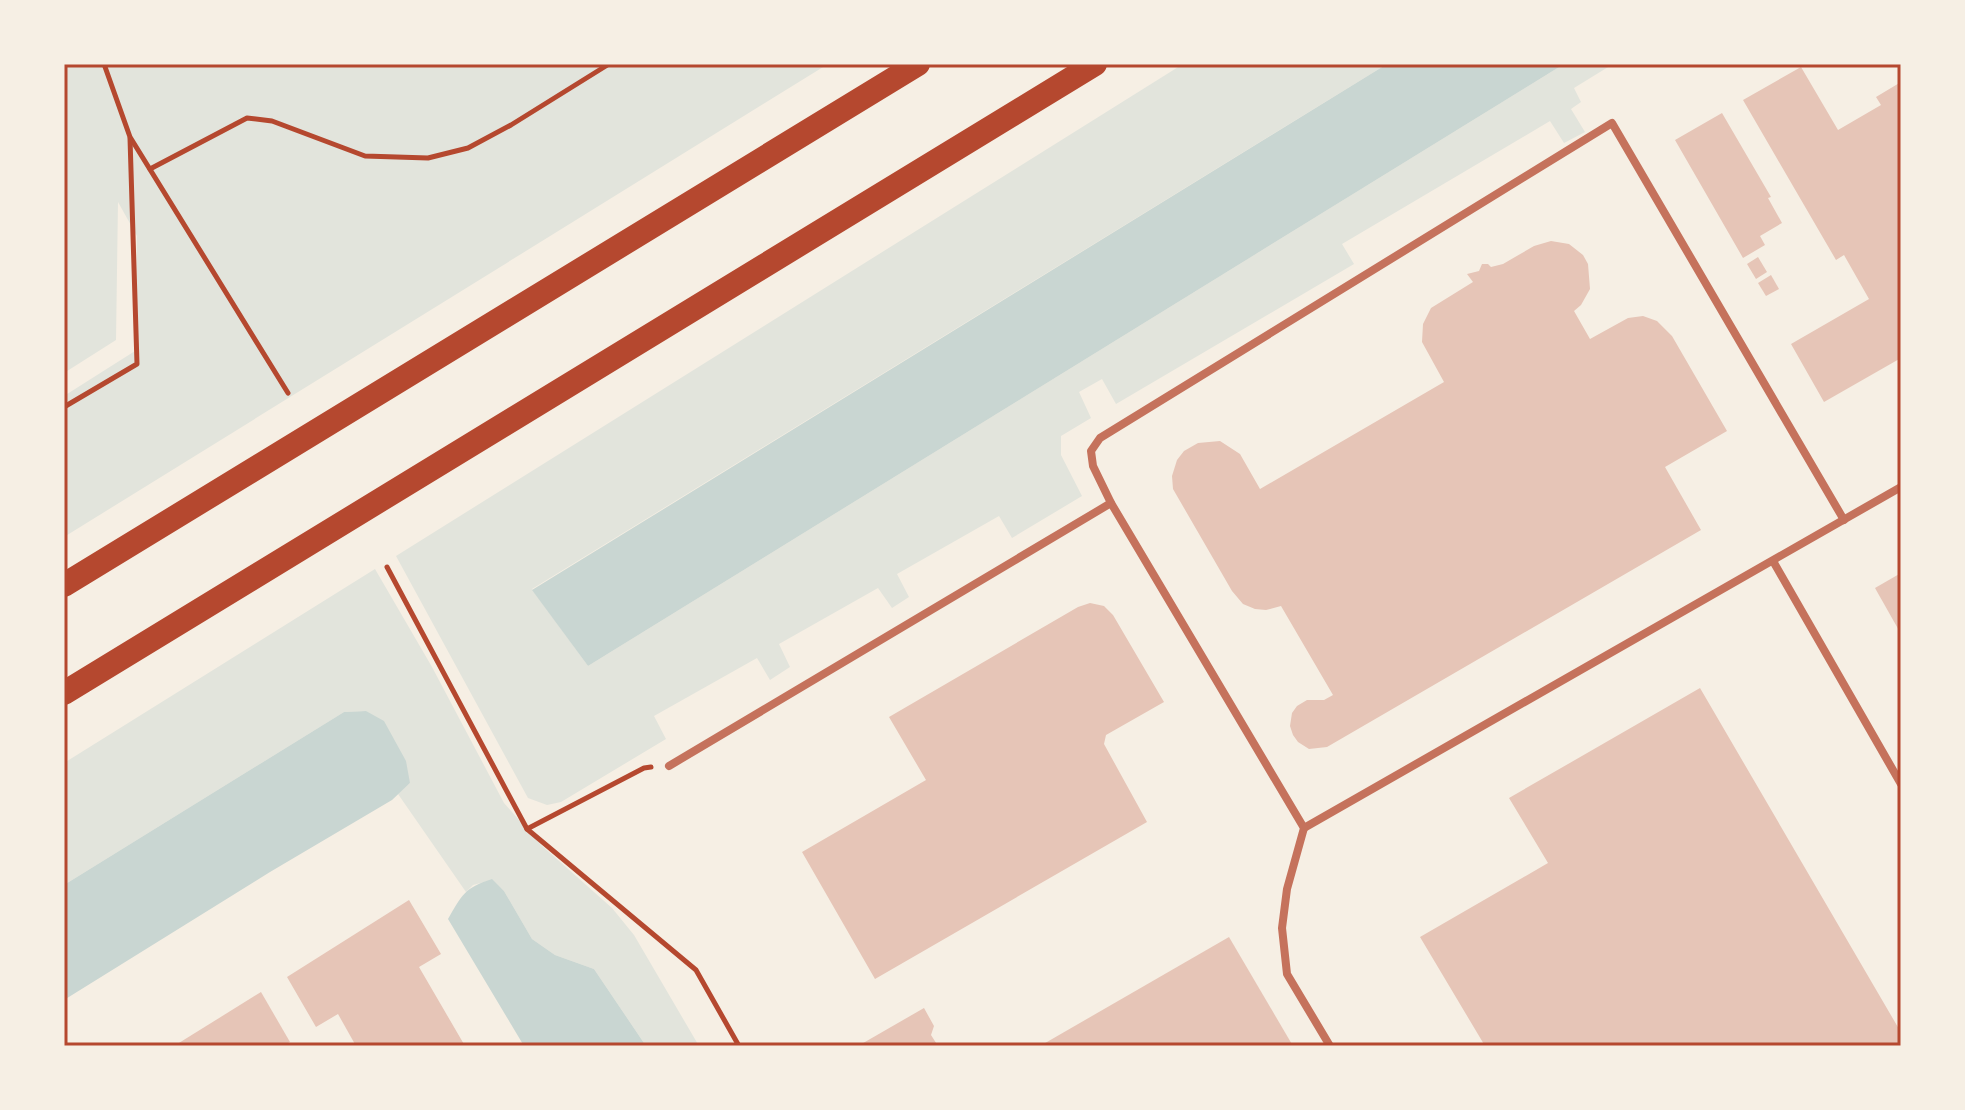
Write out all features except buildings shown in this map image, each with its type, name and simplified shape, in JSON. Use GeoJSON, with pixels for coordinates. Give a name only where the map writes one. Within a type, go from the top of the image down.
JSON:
{"type":"FeatureCollection","features":[{"type":"Feature","properties":{"kind":"highway"},"geometry":{"type":"LineString","coordinates":[[64,585],[918,64]]}},
{"type":"Feature","properties":{"kind":"highway"},"geometry":{"type":"LineString","coordinates":[[64,693],[1095,64]]}},
{"type":"Feature","properties":{"kind":"street"},"geometry":{"type":"LineString","coordinates":[[1304,828],[1111,503],[1093,466],[1091,451],[1100,438],[1612,123],[1844,520]]}},
{"type":"Feature","properties":{"kind":"street"},"geometry":{"type":"LineString","coordinates":[[1330,1046],[1287,974],[1282,928],[1287,889],[1304,828],[1901,487]]}},
{"type":"Feature","properties":{"kind":"street"},"geometry":{"type":"LineString","coordinates":[[669,766],[1111,503]]}},
{"type":"Feature","properties":{"kind":"street"},"geometry":{"type":"LineString","coordinates":[[1773,561],[1901,784]]}},
{"type":"Feature","properties":{"kind":"path"},"geometry":{"type":"LineString","coordinates":[[104,64],[130,137],[288,393]]}},
{"type":"Feature","properties":{"kind":"path"},"geometry":{"type":"LineString","coordinates":[[150,169],[247,118],[272,121],[365,156],[428,158],[468,148],[609,64]]}},
{"type":"Feature","properties":{"kind":"path"},"geometry":{"type":"LineString","coordinates":[[64,407],[137,364],[130,137]]}},
{"type":"Feature","properties":{"kind":"path"},"geometry":{"type":"LineString","coordinates":[[387,567],[527,829],[696,970],[739,1046]]}},
{"type":"Feature","properties":{"kind":"path"},"geometry":{"type":"LineString","coordinates":[[527,829],[644,768],[669,766]]}},
{"type":"Feature","properties":{"kind":"shaded area"},"geometry":{"type":"Polygon","coordinates":[[[64,64],[828,64],[64,537],[64,396],[135,351],[137,236],[118,202],[116,340],[64,373],[64,64]]]}},
{"type":"Feature","properties":{"kind":"shaded area"},"geometry":{"type":"Polygon","coordinates":[[[1183,64],[1387,64],[532,589],[588,666],[1564,64],[1613,64],[1574,88],[1581,102],[1571,109],[1585,132],[1564,143],[1550,121],[1342,244],[1354,264],[1116,404],[1102,379],[1079,392],[1091,418],[1061,436],[1061,455],[1082,496],[1012,538],[999,516],[897,574],[909,597],[892,608],[878,588],[779,644],[790,667],[770,680],[757,658],[654,716],[666,739],[561,802],[547,805],[528,798],[396,556],[1183,64]]]}},
{"type":"Feature","properties":{"kind":"shaded area"},"geometry":{"type":"Polygon","coordinates":[[[1387,64],[1564,64],[588,666],[532,590],[1387,64]]]}},
{"type":"Feature","properties":{"kind":"shaded area"},"geometry":{"type":"Polygon","coordinates":[[[375,569],[432,667],[504,803],[541,845],[612,908],[634,935],[699,1046],[646,1046],[594,969],[555,955],[532,939],[504,891],[492,880],[473,885],[466,892],[398,794],[410,783],[366,711],[344,712],[64,885],[64,763],[375,569]]]}},
{"type":"Feature","properties":{"kind":"shaded area"},"geometry":{"type":"Polygon","coordinates":[[[366,711],[384,721],[406,761],[410,783],[392,800],[64,1000],[64,885],[344,712],[366,711]]]}},
{"type":"Feature","properties":{"kind":"shaded area"},"geometry":{"type":"Polygon","coordinates":[[[492,879],[504,891],[532,939],[555,955],[594,969],[646,1046],[524,1046],[448,919],[465,893],[492,879]]]}}]}
